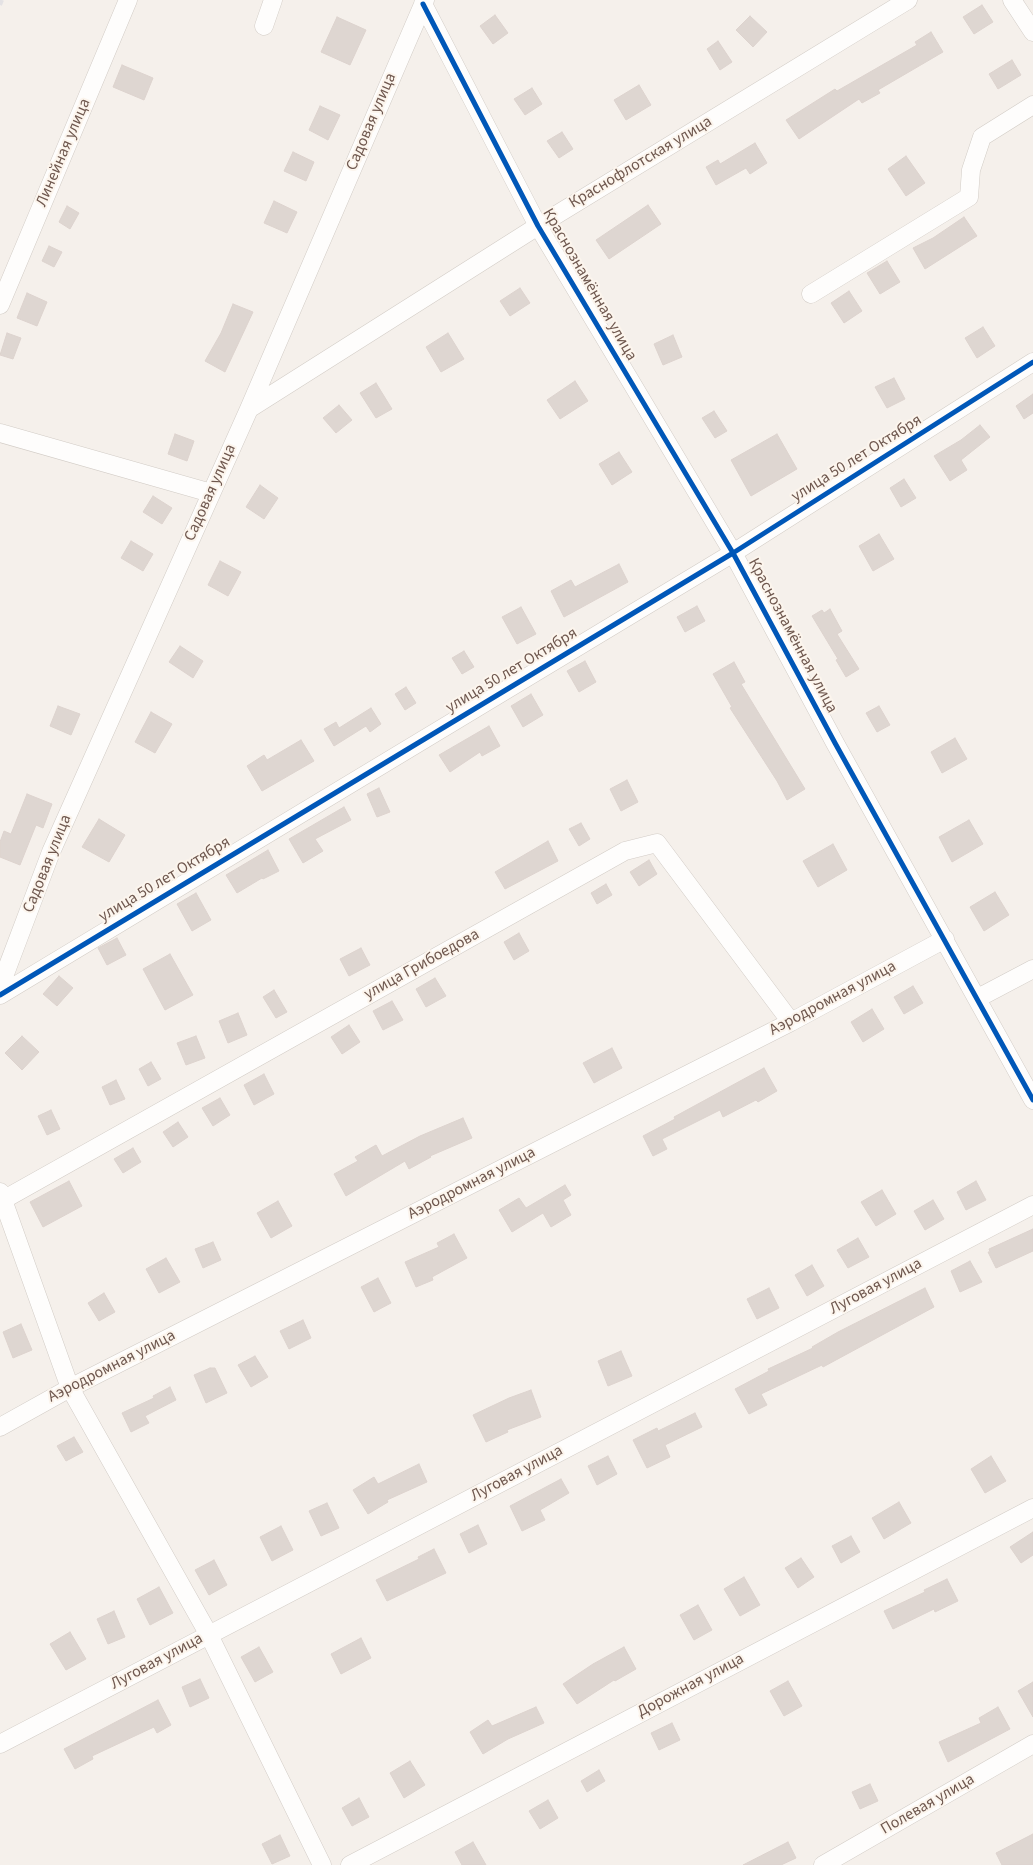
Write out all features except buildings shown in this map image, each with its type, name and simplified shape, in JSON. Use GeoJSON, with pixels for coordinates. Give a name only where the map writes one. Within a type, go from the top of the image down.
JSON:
{"type":"FeatureCollection","features":[{"type":"Feature","properties":{"kind":"street","name":"Линейная улица"},"geometry":{"type":"LineString","coordinates":[[0,306],[128,0]]}},
{"type":"Feature","properties":{"kind":"street"},"geometry":{"type":"LineString","coordinates":[[264,26],[273,0]]}},
{"type":"Feature","properties":{"kind":"street","name":"Краснофлотская улица"},"geometry":{"type":"LineString","coordinates":[[249,409],[538,226],[908,0]]}},
{"type":"Feature","properties":{"kind":"street"},"geometry":{"type":"LineString","coordinates":[[1012,0],[1033,32]]}},
{"type":"Feature","properties":{"kind":"street","name":"Краснознамённая улица"},"geometry":{"type":"LineString","coordinates":[[424,2],[538,226],[733,553],[835,743],[1033,1100]]}},
{"type":"Feature","properties":{"kind":"street","name":"Садовая улица"},"geometry":{"type":"LineString","coordinates":[[0,987],[52,852],[249,409],[424,2]]}},
{"type":"Feature","properties":{"kind":"street"},"geometry":{"type":"LineString","coordinates":[[811,294],[969,197],[971,170],[982,137],[1033,105]]}},
{"type":"Feature","properties":{"kind":"street","name":"улица 50 лет Октября"},"geometry":{"type":"LineString","coordinates":[[0,995],[733,553],[1033,362]]}},
{"type":"Feature","properties":{"kind":"street"},"geometry":{"type":"LineString","coordinates":[[0,433],[211,493]]}},
{"type":"Feature","properties":{"kind":"street","name":"улица Грибоедова"},"geometry":{"type":"LineString","coordinates":[[2,1196],[625,851],[657,843],[791,1022]]}},
{"type":"Feature","properties":{"kind":"street","name":"Аэродромная улица"},"geometry":{"type":"LineString","coordinates":[[0,1427],[70,1388],[791,1022],[945,940]]}},
{"type":"Feature","properties":{"kind":"street"},"geometry":{"type":"LineString","coordinates":[[978,998],[1033,969]]}},
{"type":"Feature","properties":{"kind":"street"},"geometry":{"type":"LineString","coordinates":[[2,1196],[70,1388],[209,1635],[322,1865]]}},
{"type":"Feature","properties":{"kind":"street","name":"Луговая улица"},"geometry":{"type":"LineString","coordinates":[[0,1744],[1033,1204]]}},
{"type":"Feature","properties":{"kind":"street","name":"Дорожная улица"},"geometry":{"type":"LineString","coordinates":[[350,1865],[1033,1508]]}},
{"type":"Feature","properties":{"kind":"street","name":"Полевая улица"},"geometry":{"type":"LineString","coordinates":[[823,1865],[1033,1744]]}},
{"type":"Feature","properties":{"kind":"railway"},"geometry":{"type":"LineString","coordinates":[[0,5],[2,0]]}},
{"type":"Feature","properties":{"kind":"cycle path"},"geometry":{"type":"LineString","coordinates":[[423,4],[538,226],[733,553],[835,743],[1033,1100]]}},
{"type":"Feature","properties":{"kind":"cycle path"},"geometry":{"type":"LineString","coordinates":[[0,995],[733,553],[1033,362]]}}]}
